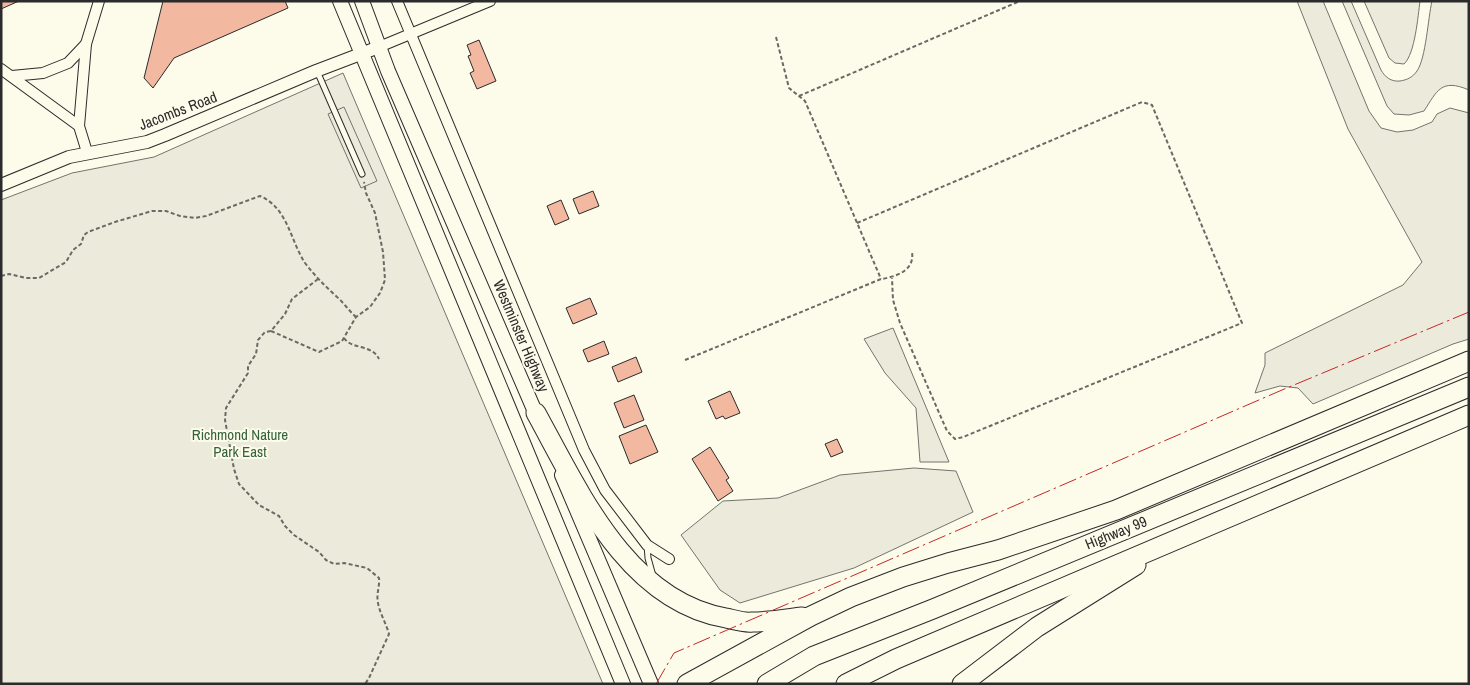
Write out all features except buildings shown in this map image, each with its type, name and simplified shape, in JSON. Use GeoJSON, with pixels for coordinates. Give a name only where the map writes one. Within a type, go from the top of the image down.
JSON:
{"type":"FeatureCollection","features":[{"type":"Feature","properties":{"kind":"highway"},"geometry":{"type":"LineString","coordinates":[[687,684],[811,616],[851,597],[903,577],[998,550],[1116,510],[1469,361]]}},
{"type":"Feature","properties":{"kind":"highway","name":"Highway 99"},"geometry":{"type":"LineString","coordinates":[[767,684],[814,656],[942,606],[1469,387]]}},
{"type":"Feature","properties":{"kind":"highway"},"geometry":{"type":"LineString","coordinates":[[536,413],[598,523],[611,541],[656,586],[680,602],[710,615],[751,622],[811,616]]}},
{"type":"Feature","properties":{"kind":"highway","name":"Highway 99"},"geometry":{"type":"LineString","coordinates":[[846,684],[896,659],[1469,415]]}},
{"type":"Feature","properties":{"kind":"highway"},"geometry":{"type":"LineString","coordinates":[[962,684],[1037,627],[1132,568],[1164,544]]}},
{"type":"Feature","properties":{"kind":"main road"},"geometry":{"type":"LineString","coordinates":[[340,1],[623,684]]}},
{"type":"Feature","properties":{"kind":"main road","name":"Westminster Highway"},"geometry":{"type":"LineString","coordinates":[[362,1],[379,47],[650,684]]}},
{"type":"Feature","properties":{"kind":"street"},"geometry":{"type":"LineString","coordinates":[[88,152],[79,126],[86,44],[98,1]]}},
{"type":"Feature","properties":{"kind":"street","name":"Westminster Highway"},"geometry":{"type":"LineString","coordinates":[[397,1],[584,450],[605,490],[647,545],[669,559]]}},
{"type":"Feature","properties":{"kind":"street"},"geometry":{"type":"LineString","coordinates":[[379,47],[490,1]]}},
{"type":"Feature","properties":{"kind":"street"},"geometry":{"type":"LineString","coordinates":[[12,76],[42,73],[68,63],[86,44]]}},
{"type":"Feature","properties":{"kind":"street","name":"Jacombs Road"},"geometry":{"type":"LineString","coordinates":[[1,185],[54,163],[88,152],[153,139],[316,71],[379,47]]}},
{"type":"Feature","properties":{"kind":"street"},"geometry":{"type":"LineString","coordinates":[[1,69],[79,126]]}},
{"type":"Feature","properties":{"kind":"lane"},"geometry":{"type":"LineString","coordinates":[[316,71],[362,174]]}},
{"type":"Feature","properties":{"kind":"lane"},"geometry":{"type":"LineString","coordinates":[[647,545],[648,558],[656,586]]}},
{"type":"Feature","properties":{"kind":"path"},"geometry":{"type":"LineString","coordinates":[[799,96],[1020,1]]}},
{"type":"Feature","properties":{"kind":"path"},"geometry":{"type":"LineString","coordinates":[[776,37],[789,88],[804,101],[881,279]]}},
{"type":"Feature","properties":{"kind":"path"},"geometry":{"type":"LineString","coordinates":[[856,223],[1142,102],[1152,105],[1242,323],[955,439],[947,431],[900,323],[892,300],[892,278]]}},
{"type":"Feature","properties":{"kind":"path"},"geometry":{"type":"LineString","coordinates":[[362,174],[366,193],[375,213],[383,252],[384,280],[380,293],[370,307],[356,317],[342,340],[319,352],[271,331],[265,332],[258,340],[256,354],[248,366],[248,373],[226,408],[225,420],[234,469],[239,484],[259,505],[279,516],[294,535],[319,552],[326,560],[334,564],[344,562],[367,568],[380,578],[377,600],[380,614],[389,634],[369,678],[364,684]]}},
{"type":"Feature","properties":{"kind":"path"},"geometry":{"type":"LineString","coordinates":[[1,276],[9,274],[26,278],[39,278],[66,262],[72,250],[81,244],[84,235],[88,232],[115,222],[152,212],[166,211],[180,216],[195,218],[206,216],[260,196],[267,199],[281,213],[305,262],[318,279],[356,317]]}},
{"type":"Feature","properties":{"kind":"path"},"geometry":{"type":"LineString","coordinates":[[685,360],[881,279],[892,278],[905,272],[913,257],[912,252]]}},
{"type":"Feature","properties":{"kind":"path"},"geometry":{"type":"LineString","coordinates":[[271,331],[285,314],[292,299],[318,279]]}},
{"type":"Feature","properties":{"kind":"path"},"geometry":{"type":"LineString","coordinates":[[344,338],[351,344],[373,351],[379,358]]}},
{"type":"Feature","properties":{"kind":"green space"},"geometry":{"type":"Polygon","coordinates":[[[1297,1],[1323,1],[1369,111],[1381,128],[1397,132],[1413,130],[1432,122],[1437,114],[1450,108],[1469,113],[1469,339],[1453,344],[1313,404],[1298,388],[1280,386],[1255,393],[1265,365],[1265,353],[1403,285],[1422,262],[1348,129],[1297,1]]]}},
{"type":"Feature","properties":{"kind":"green space"},"geometry":{"type":"Polygon","coordinates":[[[1342,1],[1351,1],[1384,75],[1394,81],[1400,81],[1412,77],[1420,65],[1425,48],[1432,1],[1469,1],[1469,90],[1452,85],[1446,86],[1437,92],[1424,111],[1409,115],[1394,114],[1387,106],[1342,1]]]}},
{"type":"Feature","properties":{"kind":"green space"},"geometry":{"type":"Polygon","coordinates":[[[1364,1],[1420,1],[1411,52],[1404,64],[1395,63],[1389,58],[1364,1]]]}},
{"type":"Feature","properties":{"kind":"green space","name":"Richmond Nature Park East"},"geometry":{"type":"Polygon","coordinates":[[[343,73],[603,684],[1,684],[1,200],[72,173],[154,157],[343,73]]]}},
{"type":"Feature","properties":{"kind":"green space"},"geometry":{"type":"Polygon","coordinates":[[[893,328],[949,462],[920,462],[916,408],[885,373],[864,339],[893,328]]]}},
{"type":"Feature","properties":{"kind":"green space"},"geometry":{"type":"Polygon","coordinates":[[[914,468],[956,471],[973,512],[854,568],[740,603],[720,590],[681,535],[723,501],[778,498],[840,475],[914,468]]]}},
{"type":"Feature","properties":{"kind":"shaded area"},"geometry":{"type":"Polygon","coordinates":[[[344,107],[377,181],[361,188],[328,114],[344,107]]]}},
{"type":"Feature","properties":{"kind":"power"},"geometry":{"type":"LineString","coordinates":[[656,684],[674,653],[1282,390],[1469,312]]}}]}
